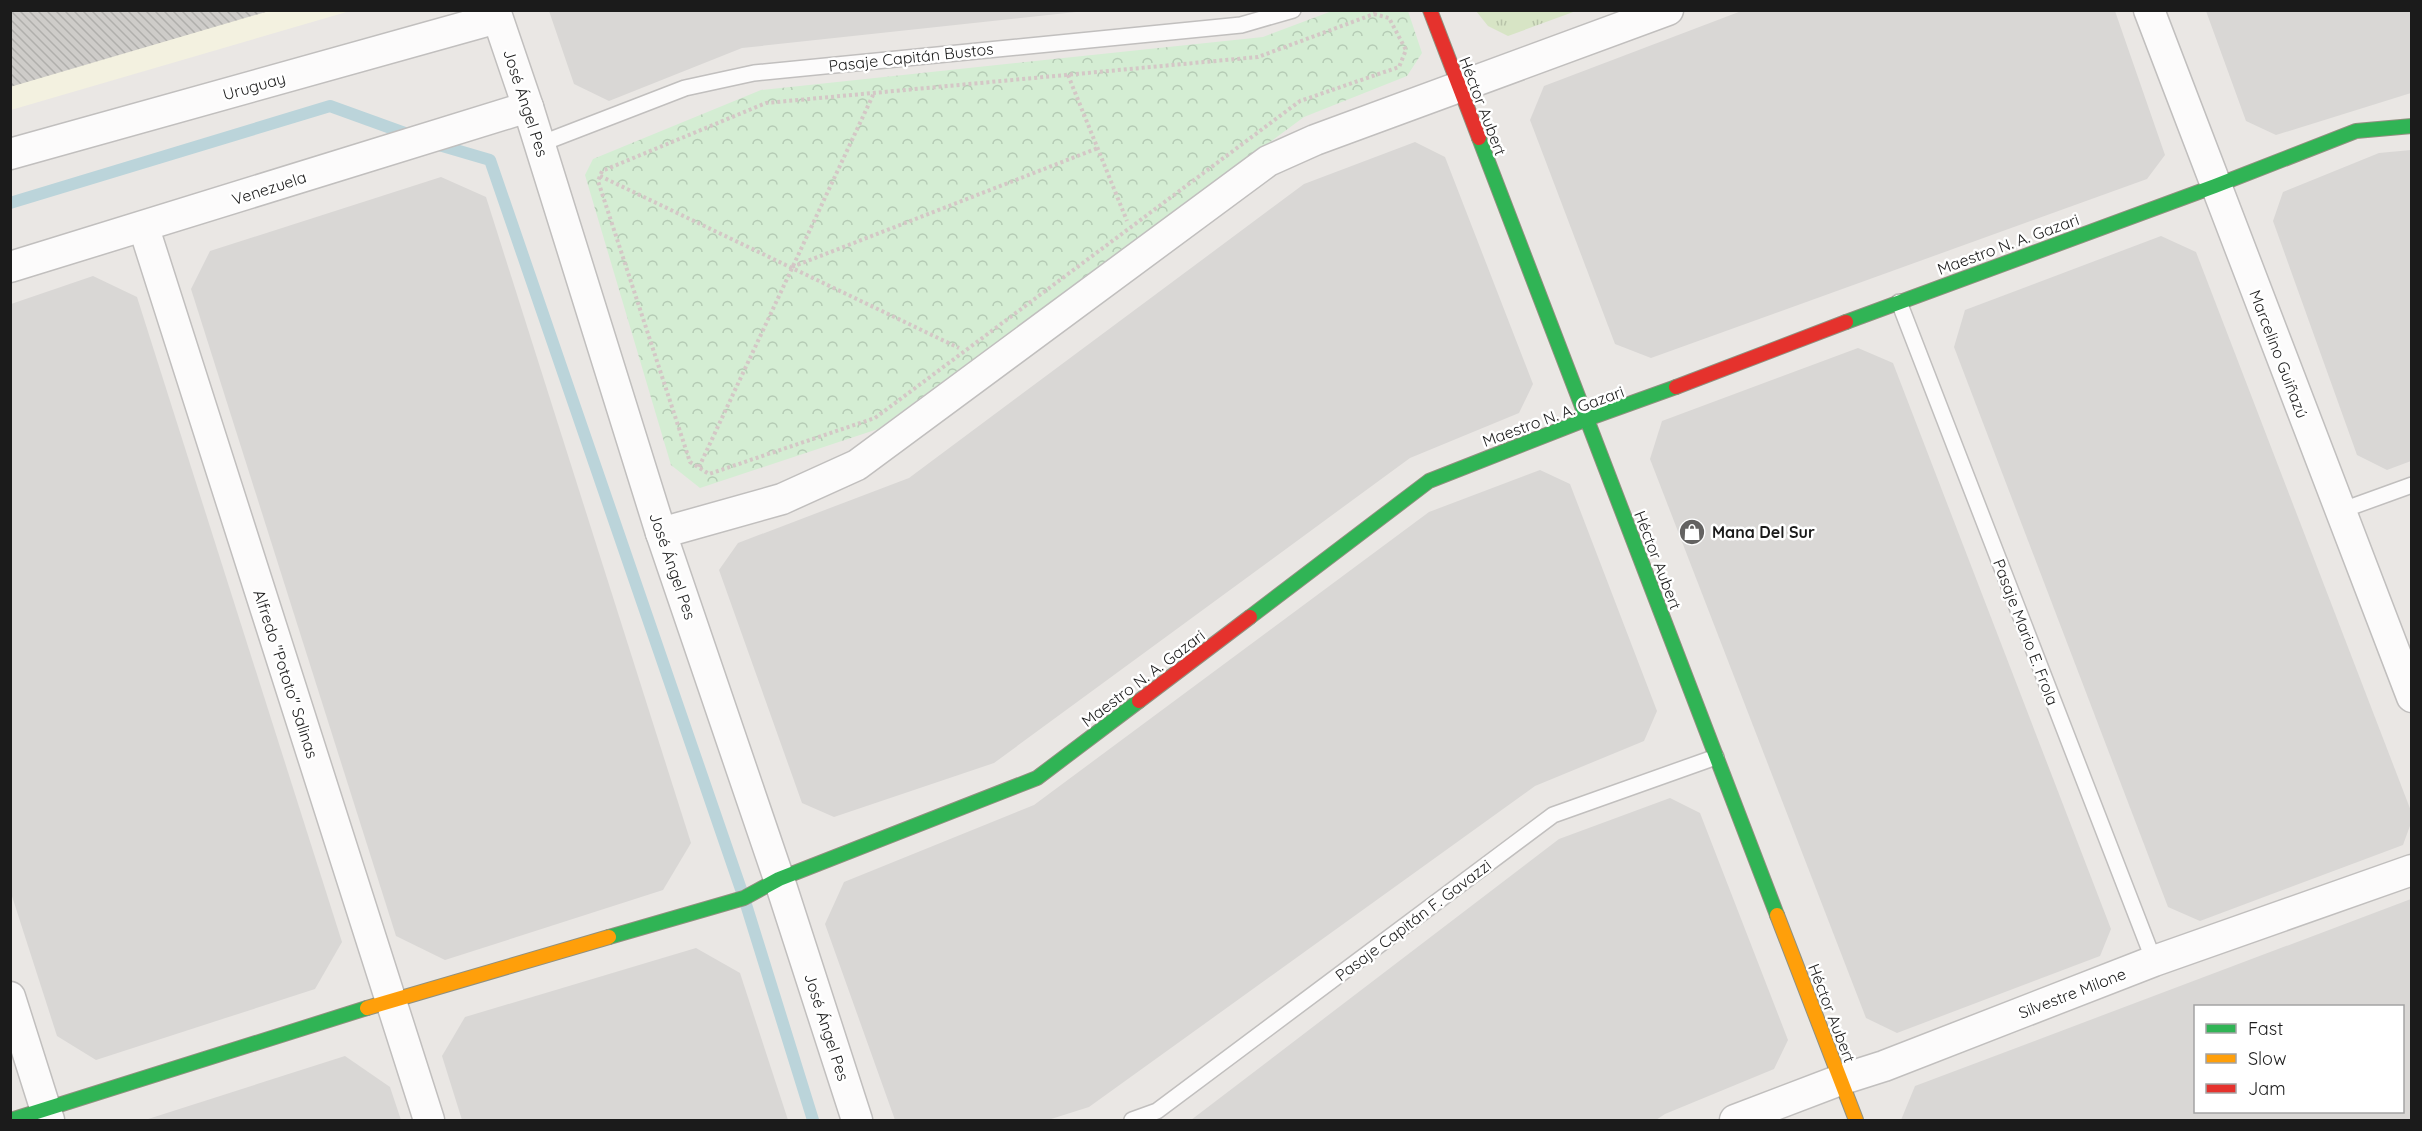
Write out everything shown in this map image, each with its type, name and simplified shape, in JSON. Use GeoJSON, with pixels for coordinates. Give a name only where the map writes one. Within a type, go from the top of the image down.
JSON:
{"type":"FeatureCollection","features":[{"type":"Feature","properties":{"kind":"street","name":"Héctor Aubert"},"geometry":{"type":"LineString","coordinates":[[1430,10],[1458,88],[1856,1120]]}},
{"type":"Feature","properties":{"kind":"street"},"geometry":{"type":"LineString","coordinates":[[661,532],[782,499],[857,465],[1268,161],[1315,140],[1668,10]]}},
{"type":"Feature","properties":{"kind":"street","name":"Marcelino Guiñazú"},"geometry":{"type":"LineString","coordinates":[[2149,10],[2412,697]]}},
{"type":"Feature","properties":{"kind":"street","name":"José Ángel Pes"},"geometry":{"type":"LineString","coordinates":[[496,14],[540,144],[661,532],[779,879],[857,1120]]}},
{"type":"Feature","properties":{"kind":"street","name":"Uruguay"},"geometry":{"type":"LineString","coordinates":[[10,154],[496,14]]}},
{"type":"Feature","properties":{"kind":"street","name":"Venezuela"},"geometry":{"type":"LineString","coordinates":[[10,267],[144,228],[420,139],[528,107]]}},
{"type":"Feature","properties":{"kind":"street","name":"Maestro N. A. Gazari"},"geometry":{"type":"LineString","coordinates":[[11,1120],[47,1115],[390,1001],[744,898],[779,879],[1037,778],[1429,481],[1587,419],[1638,402],[1899,302],[2215,186],[2356,131],[2412,126]]}},
{"type":"Feature","properties":{"kind":"street","name":"Alfredo \"Pototo\" Salinas"},"geometry":{"type":"LineString","coordinates":[[144,228],[429,1120]]}},
{"type":"Feature","properties":{"kind":"street","name":"Silvestre Milone"},"geometry":{"type":"LineString","coordinates":[[1735,1120],[1840,1080],[1884,1066],[2154,962],[2412,870]]}},
{"type":"Feature","properties":{"kind":"street"},"geometry":{"type":"LineString","coordinates":[[10,997],[47,1115]]}},
{"type":"Feature","properties":{"kind":"lane","name":"Pasaje Capitán Bustos"},"geometry":{"type":"LineString","coordinates":[[540,144],[685,88],[754,73],[1241,25],[1293,10]]}},
{"type":"Feature","properties":{"kind":"lane","name":"Pasaje Mario E. Frola"},"geometry":{"type":"LineString","coordinates":[[1899,302],[2154,962]]}},
{"type":"Feature","properties":{"kind":"lane"},"geometry":{"type":"LineString","coordinates":[[2340,511],[2412,485]]}},
{"type":"Feature","properties":{"kind":"lane","name":"Pasaje Capitán F. Gavazzi"},"geometry":{"type":"LineString","coordinates":[[1132,1120],[1158,1111],[1553,815],[1716,757]]}},
{"type":"Feature","properties":{"kind":"path"},"geometry":{"type":"LineString","coordinates":[[875,418],[709,474],[690,462],[598,181],[602,171],[766,103],[1258,57]]}},
{"type":"Feature","properties":{"kind":"path"},"geometry":{"type":"LineString","coordinates":[[1068,75],[1130,228]]}},
{"type":"Feature","properties":{"kind":"path"},"geometry":{"type":"LineString","coordinates":[[699,467],[874,93]]}},
{"type":"Feature","properties":{"kind":"path"},"geometry":{"type":"LineString","coordinates":[[792,267],[1098,148]]}},
{"type":"Feature","properties":{"kind":"path"},"geometry":{"type":"LineString","coordinates":[[600,176],[966,351]]}},
{"type":"Feature","properties":{"kind":"shaded area"},"geometry":{"type":"Polygon","coordinates":[[[549,10],[1085,11],[742,48],[609,101],[574,84],[549,10]]]}},
{"type":"Feature","properties":{"kind":"shaded area"},"geometry":{"type":"Polygon","coordinates":[[[1744,10],[2115,11],[2165,155],[2147,179],[1651,358],[1615,344],[1530,120],[1544,86],[1744,10]]]}},
{"type":"Feature","properties":{"kind":"shaded area"},"geometry":{"type":"Polygon","coordinates":[[[11,11],[350,11],[11,110],[11,11]]]}},
{"type":"Feature","properties":{"kind":"shaded area"},"geometry":{"type":"Polygon","coordinates":[[[2206,11],[2411,11],[2411,93],[2276,135],[2246,121],[2206,11]]]}},
{"type":"Feature","properties":{"kind":"shaded area"},"geometry":{"type":"Polygon","coordinates":[[[1415,142],[1445,157],[1533,384],[1519,413],[1410,458],[994,763],[834,817],[802,803],[719,570],[738,543],[909,478],[1304,184],[1415,142]]]}},
{"type":"Feature","properties":{"kind":"shaded area"},"geometry":{"type":"Polygon","coordinates":[[[2411,150],[2411,461],[2387,470],[2357,455],[2273,221],[2283,192],[2379,153],[2411,150]]]}},
{"type":"Feature","properties":{"kind":"shaded area"},"geometry":{"type":"Polygon","coordinates":[[[441,177],[486,197],[691,843],[663,890],[445,960],[396,936],[191,289],[210,251],[441,177]]]}},
{"type":"Feature","properties":{"kind":"shaded area"},"geometry":{"type":"Polygon","coordinates":[[[2161,236],[2196,252],[2411,811],[2411,823],[2403,845],[2200,921],[2168,907],[1954,347],[1965,310],[2161,236]]]}},
{"type":"Feature","properties":{"kind":"shaded area"},"geometry":{"type":"Polygon","coordinates":[[[93,276],[137,297],[342,942],[315,989],[96,1060],[57,1036],[10,890],[11,304],[93,276]]]}},
{"type":"Feature","properties":{"kind":"shaded area"},"geometry":{"type":"Polygon","coordinates":[[[1858,348],[1893,363],[2111,929],[2100,956],[1897,1033],[1866,1018],[1650,459],[1662,421],[1858,348]]]}},
{"type":"Feature","properties":{"kind":"shaded area"},"geometry":{"type":"Polygon","coordinates":[[[1540,470],[1570,484],[1657,711],[1644,741],[1535,786],[1089,1107],[1048,1120],[895,1120],[825,924],[844,882],[1034,805],[1429,512],[1540,470]]]}},
{"type":"Feature","properties":{"kind":"shaded area"},"geometry":{"type":"Polygon","coordinates":[[[1670,798],[1700,813],[1788,1040],[1774,1069],[1665,1114],[1656,1120],[1191,1120],[1559,839],[1670,798]]]}},
{"type":"Feature","properties":{"kind":"shaded area"},"geometry":{"type":"Polygon","coordinates":[[[2411,899],[2411,1120],[1901,1120],[1915,1086],[2411,899]]]}},
{"type":"Feature","properties":{"kind":"shaded area"},"geometry":{"type":"Polygon","coordinates":[[[696,948],[740,973],[788,1120],[462,1120],[442,1056],[465,1017],[696,948]]]}},
{"type":"Feature","properties":{"kind":"shaded area"},"geometry":{"type":"Polygon","coordinates":[[[345,1056],[390,1087],[401,1120],[145,1120],[345,1056]]]}},
{"type":"Feature","properties":{"kind":"green space"},"geometry":{"type":"Polygon","coordinates":[[[1332,11],[1408,11],[1422,53],[1407,76],[1304,117],[878,429],[700,488],[671,465],[585,175],[593,159],[761,90],[1263,37],[1332,11]]]}},
{"type":"Feature","properties":{"kind":"green space"},"geometry":{"type":"Polygon","coordinates":[[[1476,11],[1576,11],[1508,36],[1488,26],[1476,11]]]}},
{"type":"Feature","properties":{"kind":"building"},"geometry":{"type":"Polygon","coordinates":[[[10,10],[269,10],[269,11],[10,87],[10,10]]]}},
{"type":"Feature","properties":{"kind":"waterway"},"geometry":{"type":"LineString","coordinates":[[10,203],[330,106],[413,136]]}},
{"type":"Feature","properties":{"kind":"waterway"},"geometry":{"type":"LineString","coordinates":[[432,143],[490,160],[744,898],[813,1120]]}},
{"type":"Feature","properties":{"kind":"traffic: fast"},"geometry":{"type":"LineString","coordinates":[[1846,322],[2215,186],[2356,131],[2412,126]]}},
{"type":"Feature","properties":{"kind":"traffic: fast"},"geometry":{"type":"LineString","coordinates":[[1479,138],[1777,915]]}},
{"type":"Feature","properties":{"kind":"traffic: fast"},"geometry":{"type":"LineString","coordinates":[[1250,617],[1429,481],[1676,387]]}},
{"type":"Feature","properties":{"kind":"traffic: fast"},"geometry":{"type":"LineString","coordinates":[[609,937],[744,898],[779,879],[1037,778],[1139,701]]}},
{"type":"Feature","properties":{"kind":"traffic: fast"},"geometry":{"type":"LineString","coordinates":[[11,1120],[367,1008]]}},
{"type":"Feature","properties":{"kind":"traffic: slow"},"geometry":{"type":"LineString","coordinates":[[1777,915],[1856,1120]]}},
{"type":"Feature","properties":{"kind":"traffic: slow"},"geometry":{"type":"LineString","coordinates":[[367,1008],[609,937]]}},
{"type":"Feature","properties":{"kind":"traffic: jam"},"geometry":{"type":"LineString","coordinates":[[1430,10],[1479,138]]}},
{"type":"Feature","properties":{"kind":"traffic: jam"},"geometry":{"type":"LineString","coordinates":[[1676,387],[1846,322]]}},
{"type":"Feature","properties":{"kind":"traffic: jam"},"geometry":{"type":"LineString","coordinates":[[1139,701],[1250,617]]}},
{"type":"Feature","properties":{"kind":"place","name":"Mana Del Sur"},"geometry":{"type":"Point","coordinates":[1692,532]}}]}
